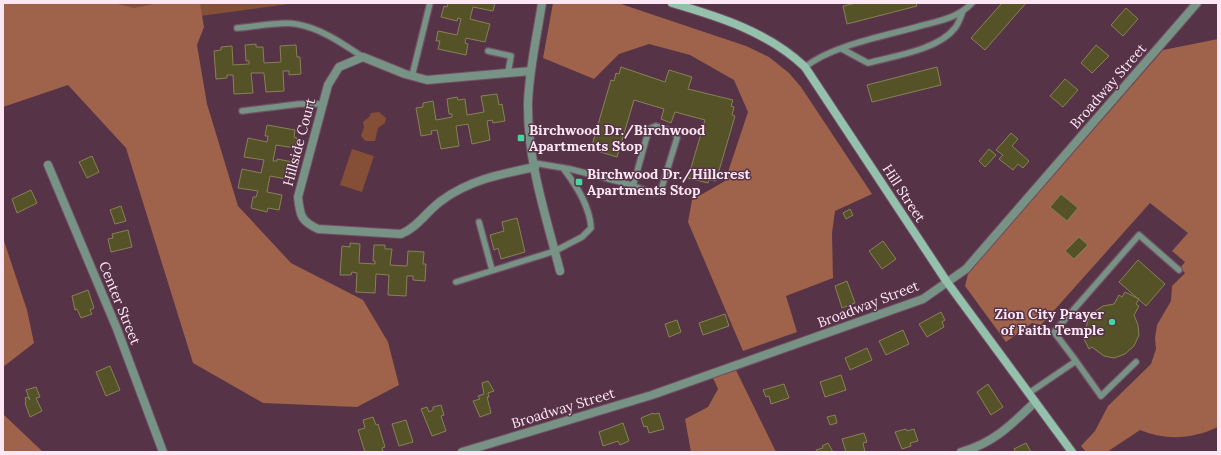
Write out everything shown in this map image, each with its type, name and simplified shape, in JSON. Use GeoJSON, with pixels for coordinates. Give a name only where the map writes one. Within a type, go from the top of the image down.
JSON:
{"type":"FeatureCollection","features":[{"type":"Feature","properties":{"kind":"street"},"geometry":{"type":"LineString","coordinates":[[542,3],[531,71],[528,104],[534,165],[539,196],[560,271]]}},
{"type":"Feature","properties":{"kind":"street","name":"Hill Street"},"geometry":{"type":"LineString","coordinates":[[672,3],[732,22],[758,34],[785,50],[805,67],[946,282],[1072,452]]}},
{"type":"Feature","properties":{"kind":"street","name":"Broadway Street"},"geometry":{"type":"LineString","coordinates":[[462,452],[660,393],[923,299],[966,269],[1197,3]]}},
{"type":"Feature","properties":{"kind":"street"},"geometry":{"type":"LineString","coordinates":[[363,57],[412,76],[427,80],[531,71]]}},
{"type":"Feature","properties":{"kind":"street","name":"Hillside Court"},"geometry":{"type":"LineString","coordinates":[[363,57],[339,67],[328,85],[298,197],[299,210],[306,223],[318,229],[401,234],[411,230],[439,202],[453,192],[478,180],[534,165]]}},
{"type":"Feature","properties":{"kind":"street","name":"Center Street"},"geometry":{"type":"LineString","coordinates":[[48,165],[117,329],[163,452]]}},
{"type":"Feature","properties":{"kind":"street"},"geometry":{"type":"LineString","coordinates":[[961,452],[971,450],[1000,435],[1035,402]]}},
{"type":"Feature","properties":{"kind":"lane"},"geometry":{"type":"LineString","coordinates":[[412,76],[430,3]]}},
{"type":"Feature","properties":{"kind":"lane"},"geometry":{"type":"LineString","coordinates":[[805,67],[816,59],[862,42],[954,17],[972,3]]}},
{"type":"Feature","properties":{"kind":"lane"},"geometry":{"type":"LineString","coordinates":[[842,50],[868,63],[926,48],[945,37],[955,28],[964,10]]}},
{"type":"Feature","properties":{"kind":"lane"},"geometry":{"type":"LineString","coordinates":[[237,28],[295,23],[312,28],[363,57]]}},
{"type":"Feature","properties":{"kind":"lane"},"geometry":{"type":"LineString","coordinates":[[488,51],[511,56],[508,73]]}},
{"type":"Feature","properties":{"kind":"lane"},"geometry":{"type":"LineString","coordinates":[[242,111],[299,104],[323,104]]}},
{"type":"Feature","properties":{"kind":"lane"},"geometry":{"type":"LineString","coordinates":[[534,165],[563,168],[633,186],[653,193],[661,190],[677,138],[675,132],[656,126],[649,129],[633,186]]}},
{"type":"Feature","properties":{"kind":"lane"},"geometry":{"type":"LineString","coordinates":[[456,282],[555,251],[582,237],[592,228],[591,218],[578,188],[563,168]]}},
{"type":"Feature","properties":{"kind":"lane"},"geometry":{"type":"LineString","coordinates":[[478,222],[492,270]]}},
{"type":"Feature","properties":{"kind":"lane"},"geometry":{"type":"LineString","coordinates":[[1136,362],[1101,396],[1054,332],[1139,235],[1179,270]]}},
{"type":"Feature","properties":{"kind":"lane"},"geometry":{"type":"LineString","coordinates":[[1029,393],[1076,361]]}},
{"type":"Feature","properties":{"kind":"shaded area"},"geometry":{"type":"Polygon","coordinates":[[[3,3],[113,3],[134,8],[159,3],[200,3],[204,27],[197,45],[207,104],[238,206],[291,263],[363,300],[388,342],[399,385],[357,407],[263,403],[193,363],[126,148],[68,85],[3,107],[3,3]]]}},
{"type":"Feature","properties":{"kind":"shaded area"},"geometry":{"type":"Polygon","coordinates":[[[17,3],[296,3],[156,22],[17,3]]]}},
{"type":"Feature","properties":{"kind":"shaded area"},"geometry":{"type":"Polygon","coordinates":[[[553,3],[618,3],[746,46],[769,57],[789,73],[801,87],[872,194],[835,211],[832,233],[833,278],[786,296],[797,332],[743,351],[688,222],[692,200],[725,181],[748,112],[734,80],[690,55],[649,44],[619,54],[594,79],[543,58],[553,3]]]}},
{"type":"Feature","properties":{"kind":"shaded area"},"geometry":{"type":"Polygon","coordinates":[[[1218,39],[1218,427],[1199,434],[1179,437],[1160,436],[1140,430],[1107,452],[1086,452],[1081,446],[1095,431],[1108,406],[1151,364],[1156,349],[1155,338],[1157,325],[1171,301],[1172,286],[1185,273],[1180,268],[1185,262],[1172,251],[1188,233],[1150,203],[1041,325],[1032,323],[1006,342],[965,286],[968,274],[1163,50],[1218,39]]]}},
{"type":"Feature","properties":{"kind":"shaded area"},"geometry":{"type":"Polygon","coordinates":[[[379,112],[386,118],[385,123],[378,128],[375,141],[365,141],[361,136],[364,127],[363,122],[371,113],[379,112]]]}},
{"type":"Feature","properties":{"kind":"shaded area"},"geometry":{"type":"Polygon","coordinates":[[[352,149],[374,156],[362,192],[340,185],[352,149]]]}},
{"type":"Feature","properties":{"kind":"shaded area"},"geometry":{"type":"Polygon","coordinates":[[[3,238],[27,310],[34,343],[3,367],[3,238]]]}},
{"type":"Feature","properties":{"kind":"shaded area"},"geometry":{"type":"Polygon","coordinates":[[[736,370],[776,452],[691,452],[685,419],[708,407],[718,389],[713,378],[736,370]]]}},
{"type":"Feature","properties":{"kind":"shaded area"},"geometry":{"type":"Polygon","coordinates":[[[3,414],[43,452],[6,452],[3,450],[3,414]]]}},
{"type":"Feature","properties":{"kind":"building"},"geometry":{"type":"Polygon","coordinates":[[[448,3],[495,3],[493,11],[473,7],[470,19],[490,24],[485,42],[466,38],[465,43],[468,44],[466,55],[438,49],[440,41],[436,41],[438,31],[457,35],[461,19],[458,18],[457,21],[441,17],[444,6],[447,7],[448,3]]]}},
{"type":"Feature","properties":{"kind":"building"},"geometry":{"type":"Polygon","coordinates":[[[856,3],[916,3],[917,6],[847,24],[843,6],[856,3]]]}},
{"type":"Feature","properties":{"kind":"building"},"geometry":{"type":"Polygon","coordinates":[[[1002,3],[1026,3],[985,50],[971,38],[1002,3]]]}},
{"type":"Feature","properties":{"kind":"building"},"geometry":{"type":"Polygon","coordinates":[[[1126,8],[1138,19],[1123,36],[1111,25],[1126,8]]]}},
{"type":"Feature","properties":{"kind":"building"},"geometry":{"type":"Polygon","coordinates":[[[256,44],[256,47],[263,47],[264,63],[281,62],[280,46],[296,45],[297,57],[300,57],[301,74],[289,75],[289,71],[283,71],[284,91],[266,92],[264,73],[251,73],[253,93],[234,94],[233,75],[227,75],[227,78],[216,79],[214,51],[221,50],[221,47],[232,46],[233,65],[249,64],[249,61],[246,61],[245,45],[256,44]]]}},
{"type":"Feature","properties":{"kind":"building"},"geometry":{"type":"Polygon","coordinates":[[[1096,45],[1109,56],[1092,73],[1081,63],[1096,45]]]}},
{"type":"Feature","properties":{"kind":"building"},"geometry":{"type":"Polygon","coordinates":[[[621,67],[665,82],[669,70],[692,77],[688,89],[733,100],[731,106],[734,107],[732,115],[735,116],[716,181],[709,180],[708,183],[688,178],[705,120],[675,112],[671,123],[661,119],[664,109],[634,100],[617,157],[597,151],[598,147],[592,145],[611,80],[614,81],[616,73],[619,74],[621,67]]]}},
{"type":"Feature","properties":{"kind":"building"},"geometry":{"type":"Polygon","coordinates":[[[937,67],[941,85],[872,102],[867,85],[937,67]]]}},
{"type":"Feature","properties":{"kind":"building"},"geometry":{"type":"Polygon","coordinates":[[[1065,79],[1078,90],[1063,107],[1050,96],[1065,79]]]}},
{"type":"Feature","properties":{"kind":"building"},"geometry":{"type":"Polygon","coordinates":[[[497,94],[499,105],[502,104],[505,121],[493,123],[492,120],[487,121],[490,140],[472,144],[468,124],[456,126],[459,146],[441,149],[437,130],[431,131],[432,134],[421,136],[416,108],[423,107],[423,103],[433,101],[436,120],[452,117],[452,114],[449,114],[447,99],[457,97],[458,100],[465,99],[467,115],[484,112],[481,96],[497,94]]]}},
{"type":"Feature","properties":{"kind":"building"},"geometry":{"type":"Polygon","coordinates":[[[267,125],[295,130],[294,137],[297,138],[295,148],[276,145],[273,161],[277,161],[277,159],[293,162],[291,173],[287,172],[286,179],[270,176],[267,192],[282,195],[279,210],[268,208],[267,212],[251,208],[253,197],[256,197],[258,191],[238,188],[242,169],[261,173],[264,160],[244,157],[248,138],[267,142],[268,136],[265,136],[267,125]]]}},
{"type":"Feature","properties":{"kind":"building"},"geometry":{"type":"Polygon","coordinates":[[[1011,133],[1018,139],[1012,146],[1029,161],[1023,168],[1018,164],[1013,170],[999,159],[1003,155],[996,150],[1011,133]]]}},
{"type":"Feature","properties":{"kind":"building"},"geometry":{"type":"Polygon","coordinates":[[[989,149],[996,155],[985,167],[979,161],[989,149]]]}},
{"type":"Feature","properties":{"kind":"building"},"geometry":{"type":"Polygon","coordinates":[[[92,156],[99,172],[87,178],[79,162],[92,156]]]}},
{"type":"Feature","properties":{"kind":"building"},"geometry":{"type":"Polygon","coordinates":[[[31,190],[37,203],[17,213],[12,199],[31,190]]]}},
{"type":"Feature","properties":{"kind":"building"},"geometry":{"type":"Polygon","coordinates":[[[1061,194],[1078,208],[1067,221],[1050,207],[1061,194]]]}},
{"type":"Feature","properties":{"kind":"building"},"geometry":{"type":"Polygon","coordinates":[[[121,206],[126,221],[115,224],[110,210],[121,206]]]}},
{"type":"Feature","properties":{"kind":"building"},"geometry":{"type":"Polygon","coordinates":[[[850,209],[853,215],[846,219],[843,213],[850,209]]]}},
{"type":"Feature","properties":{"kind":"building"},"geometry":{"type":"Polygon","coordinates":[[[517,218],[525,252],[501,259],[498,248],[494,250],[490,235],[504,231],[502,222],[517,218]]]}},
{"type":"Feature","properties":{"kind":"building"},"geometry":{"type":"Polygon","coordinates":[[[128,230],[132,247],[111,252],[108,239],[113,238],[112,234],[128,230]]]}},
{"type":"Feature","properties":{"kind":"building"},"geometry":{"type":"Polygon","coordinates":[[[1079,237],[1088,245],[1074,259],[1065,251],[1079,237]]]}},
{"type":"Feature","properties":{"kind":"building"},"geometry":{"type":"Polygon","coordinates":[[[883,241],[896,259],[882,269],[869,251],[883,241]]]}},
{"type":"Feature","properties":{"kind":"building"},"geometry":{"type":"Polygon","coordinates":[[[350,243],[360,244],[359,263],[375,264],[375,261],[373,261],[374,245],[385,245],[385,249],[392,249],[390,265],[407,266],[408,251],[424,252],[423,264],[426,264],[425,281],[413,280],[413,276],[407,276],[406,296],[388,295],[389,275],[376,274],[375,293],[356,292],[357,273],[352,272],[351,275],[340,275],[342,246],[350,247],[350,243]]]}},
{"type":"Feature","properties":{"kind":"building"},"geometry":{"type":"Polygon","coordinates":[[[1138,260],[1165,284],[1146,306],[1119,282],[1138,260]]]}},
{"type":"Feature","properties":{"kind":"building"},"geometry":{"type":"Polygon","coordinates":[[[847,281],[855,303],[842,308],[835,286],[847,281]]]}},
{"type":"Feature","properties":{"kind":"building"},"geometry":{"type":"Polygon","coordinates":[[[88,290],[94,308],[90,310],[92,314],[81,318],[77,309],[75,310],[72,296],[88,290]]]}},
{"type":"Feature","properties":{"kind":"building","name":"Zion City Prayer of Faith Temple"},"geometry":{"type":"Polygon","coordinates":[[[1125,292],[1139,299],[1136,304],[1139,306],[1134,315],[1138,325],[1139,335],[1134,346],[1125,354],[1114,358],[1104,356],[1092,347],[1089,349],[1083,337],[1087,336],[1086,328],[1088,320],[1094,312],[1103,306],[1114,304],[1119,295],[1122,297],[1125,292]]]}},
{"type":"Feature","properties":{"kind":"building"},"geometry":{"type":"Polygon","coordinates":[[[941,312],[945,320],[942,322],[944,327],[927,337],[919,324],[941,312]]]}},
{"type":"Feature","properties":{"kind":"building"},"geometry":{"type":"Polygon","coordinates":[[[725,314],[729,326],[703,335],[699,323],[725,314]]]}},
{"type":"Feature","properties":{"kind":"building"},"geometry":{"type":"Polygon","coordinates":[[[677,320],[681,332],[669,337],[665,324],[677,320]]]}},
{"type":"Feature","properties":{"kind":"building"},"geometry":{"type":"Polygon","coordinates":[[[903,330],[909,344],[886,355],[879,341],[903,330]]]}},
{"type":"Feature","properties":{"kind":"building"},"geometry":{"type":"Polygon","coordinates":[[[867,348],[872,360],[850,370],[845,358],[867,348]]]}},
{"type":"Feature","properties":{"kind":"building"},"geometry":{"type":"Polygon","coordinates":[[[110,366],[120,390],[106,396],[96,372],[110,366]]]}},
{"type":"Feature","properties":{"kind":"building"},"geometry":{"type":"Polygon","coordinates":[[[841,375],[846,390],[825,397],[820,382],[841,375]]]}},
{"type":"Feature","properties":{"kind":"building"},"geometry":{"type":"Polygon","coordinates":[[[488,381],[494,391],[488,393],[489,397],[487,397],[491,413],[480,417],[473,401],[480,399],[478,396],[484,394],[482,383],[488,381]]]}},
{"type":"Feature","properties":{"kind":"building"},"geometry":{"type":"Polygon","coordinates":[[[784,384],[789,398],[771,404],[769,396],[766,397],[763,390],[784,384]]]}},
{"type":"Feature","properties":{"kind":"building"},"geometry":{"type":"Polygon","coordinates":[[[988,384],[1003,407],[991,415],[977,392],[988,384]]]}},
{"type":"Feature","properties":{"kind":"building"},"geometry":{"type":"Polygon","coordinates":[[[36,387],[40,397],[36,398],[42,411],[30,417],[25,403],[25,398],[28,397],[30,400],[26,390],[36,387]]]}},
{"type":"Feature","properties":{"kind":"building"},"geometry":{"type":"Polygon","coordinates":[[[441,405],[444,415],[441,416],[446,431],[432,436],[421,409],[427,407],[429,412],[433,410],[433,407],[441,405]]]}},
{"type":"Feature","properties":{"kind":"building"},"geometry":{"type":"Polygon","coordinates":[[[653,413],[659,413],[664,429],[649,433],[647,426],[644,427],[641,418],[653,413]]]}},
{"type":"Feature","properties":{"kind":"building"},"geometry":{"type":"Polygon","coordinates":[[[835,415],[837,423],[830,425],[827,417],[835,415]]]}},
{"type":"Feature","properties":{"kind":"building"},"geometry":{"type":"Polygon","coordinates":[[[373,417],[376,425],[378,424],[385,447],[382,448],[383,451],[379,452],[365,452],[358,430],[365,428],[363,420],[373,417]]]}},
{"type":"Feature","properties":{"kind":"building"},"geometry":{"type":"Polygon","coordinates":[[[406,420],[413,442],[399,446],[392,424],[406,420]]]}},
{"type":"Feature","properties":{"kind":"building"},"geometry":{"type":"Polygon","coordinates":[[[623,423],[629,441],[620,445],[618,441],[603,446],[599,432],[623,423]]]}},
{"type":"Feature","properties":{"kind":"building"},"geometry":{"type":"Polygon","coordinates":[[[906,429],[907,431],[914,429],[918,441],[910,443],[911,446],[902,449],[895,432],[906,429]]]}},
{"type":"Feature","properties":{"kind":"building"},"geometry":{"type":"Polygon","coordinates":[[[864,433],[867,442],[863,443],[865,452],[846,452],[842,439],[864,433]]]}},
{"type":"Feature","properties":{"kind":"building"},"geometry":{"type":"Polygon","coordinates":[[[828,443],[833,452],[817,452],[816,450],[823,448],[822,446],[828,443]]]}},
{"type":"Feature","properties":{"kind":"building"},"geometry":{"type":"Polygon","coordinates":[[[1026,443],[1031,452],[1016,452],[1014,449],[1026,443]]]}},
{"type":"Feature","properties":{"kind":"place","name":"Birchwood Dr./Birchwood Apartments Stop"},"geometry":{"type":"Point","coordinates":[521,138]}},
{"type":"Feature","properties":{"kind":"place","name":"Birchwood Dr./Hillcrest Apartments Stop"},"geometry":{"type":"Point","coordinates":[579,182]}},
{"type":"Feature","properties":{"kind":"place","name":"Zion City Prayer of Faith Temple"},"geometry":{"type":"Point","coordinates":[1112,322]}}]}
